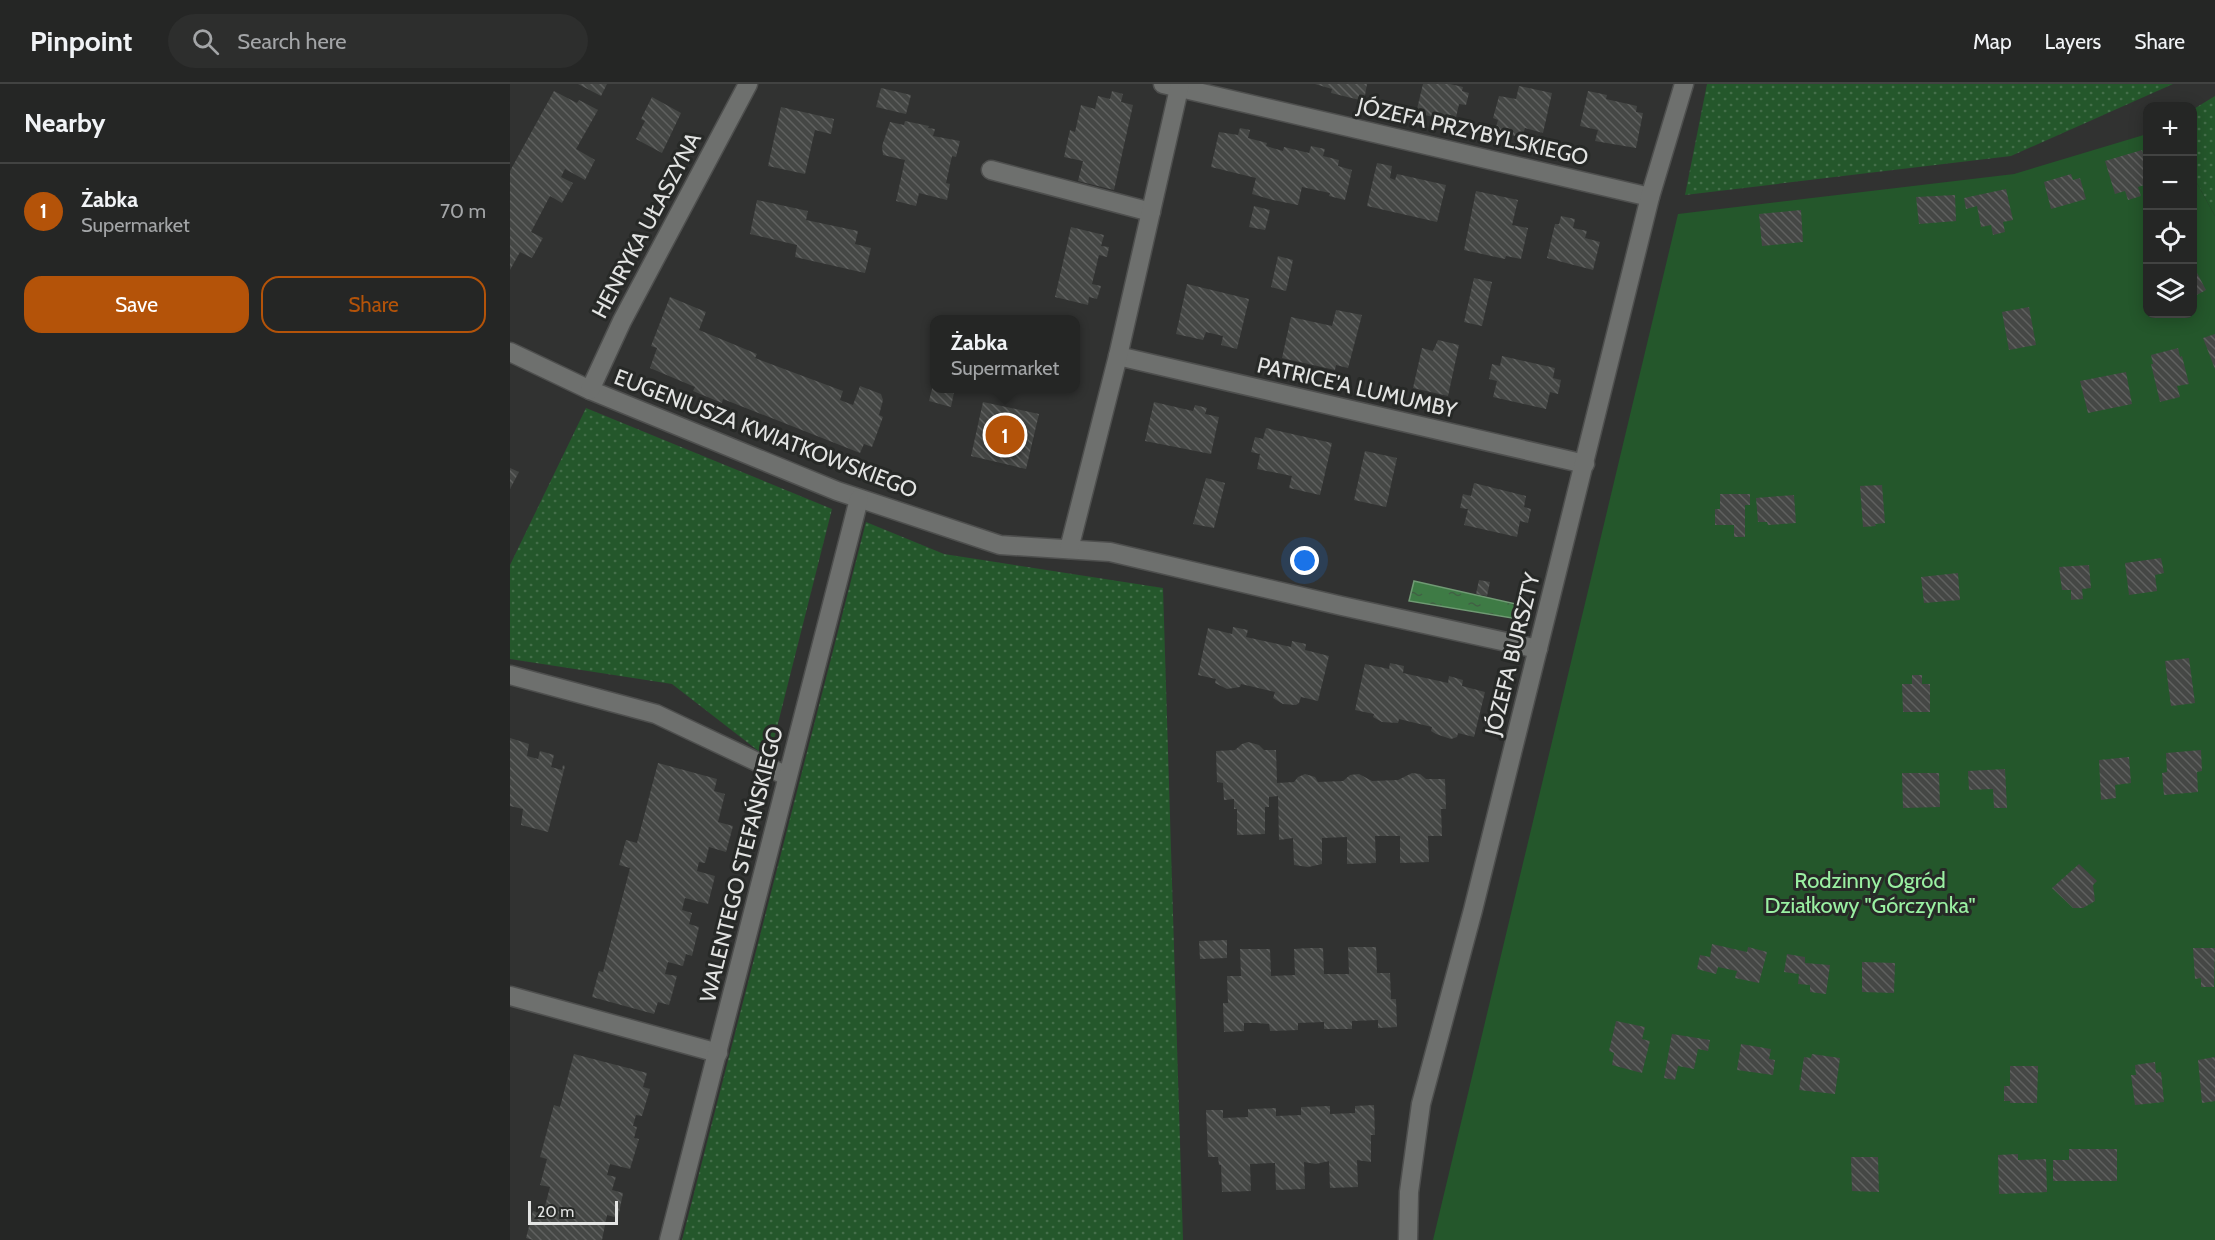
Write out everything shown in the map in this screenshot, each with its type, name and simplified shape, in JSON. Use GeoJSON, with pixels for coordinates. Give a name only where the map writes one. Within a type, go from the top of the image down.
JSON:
{"type":"FeatureCollection","features":[{"type":"Feature","properties":{"kind":"street","name":"HENRYKA UŁASZYNA"},"geometry":{"type":"LineString","coordinates":[[590,390],[622,321],[748,84]]}},
{"type":"Feature","properties":{"kind":"street","name":"JÓZEFA BURSZTY"},"geometry":{"type":"LineString","coordinates":[[1408,1240],[1409,1192],[1421,1104],[1473,910],[1650,197],[1684,84]]}},
{"type":"Feature","properties":{"kind":"street","name":"JÓZEFA PRZYBYLSKIEGO"},"geometry":{"type":"LineString","coordinates":[[1174,85],[1650,197]]}},
{"type":"Feature","properties":{"kind":"street"},"geometry":{"type":"LineString","coordinates":[[1070,549],[1151,212],[1174,85]]}},
{"type":"Feature","properties":{"kind":"street"},"geometry":{"type":"LineString","coordinates":[[991,170],[1151,212]]}},
{"type":"Feature","properties":{"kind":"street","name":"EUGENIUSZA KWIATKOWSKIEGO"},"geometry":{"type":"LineString","coordinates":[[510,352],[590,390],[859,499],[1000,545],[1110,552],[1538,649]]}},
{"type":"Feature","properties":{"kind":"street","name":"PATRICE'A LUMUMBY"},"geometry":{"type":"LineString","coordinates":[[1118,356],[1585,464]]}},
{"type":"Feature","properties":{"kind":"street","name":"WALENTEGO STEFAŃSKIEGO"},"geometry":{"type":"LineString","coordinates":[[669,1240],[859,499]]}},
{"type":"Feature","properties":{"kind":"street"},"geometry":{"type":"LineString","coordinates":[[510,675],[656,714],[787,776]]}},
{"type":"Feature","properties":{"kind":"street"},"geometry":{"type":"LineString","coordinates":[[510,996],[718,1053]]}},
{"type":"Feature","properties":{"kind":"green space"},"geometry":{"type":"Polygon","coordinates":[[[1707,84],[2173,84],[2011,156],[1685,195],[1707,84]]]}},
{"type":"Feature","properties":{"kind":"green space"},"geometry":{"type":"Polygon","coordinates":[[[2215,96],[2215,216],[2197,183],[2197,107],[2215,96]]]}},
{"type":"Feature","properties":{"kind":"green space","name":"Rodzinny Ogród Działkowy \"Górczynka\""},"geometry":{"type":"Polygon","coordinates":[[[2143,135],[2143,318],[2197,318],[2197,183],[2215,216],[2215,1240],[1433,1240],[1678,214],[2014,174],[2143,135]]]}},
{"type":"Feature","properties":{"kind":"green space"},"geometry":{"type":"Polygon","coordinates":[[[586,408],[832,509],[769,759],[672,684],[510,659],[510,565],[586,408]]]}},
{"type":"Feature","properties":{"kind":"green space"},"geometry":{"type":"Polygon","coordinates":[[[866,522],[944,554],[1163,588],[1183,1240],[682,1240],[866,522]]]}},
{"type":"Feature","properties":{"kind":"water"},"geometry":{"type":"Polygon","coordinates":[[[1414,581],[1516,604],[1516,611],[1512,618],[1409,601],[1414,581]]]}},
{"type":"Feature","properties":{"kind":"building"},"geometry":{"type":"Polygon","coordinates":[[[578,84],[607,84],[601,96],[578,84]]]}},
{"type":"Feature","properties":{"kind":"building"},"geometry":{"type":"Polygon","coordinates":[[[1315,84],[1367,84],[1364,101],[1331,93],[1332,89],[1315,84]]]}},
{"type":"Feature","properties":{"kind":"building"},"geometry":{"type":"Polygon","coordinates":[[[1423,84],[1450,84],[1463,87],[1462,91],[1469,93],[1466,105],[1459,104],[1455,122],[1416,113],[1423,84]]]}},
{"type":"Feature","properties":{"kind":"building"},"geometry":{"type":"Polygon","coordinates":[[[1519,86],[1552,93],[1543,133],[1525,128],[1522,138],[1495,131],[1498,120],[1493,118],[1499,96],[1516,99],[1519,86]]]}},
{"type":"Feature","properties":{"kind":"building"},"geometry":{"type":"Polygon","coordinates":[[[881,88],[911,95],[906,114],[876,107],[881,88]]]}},
{"type":"Feature","properties":{"kind":"building"},"geometry":{"type":"Polygon","coordinates":[[[554,91],[577,103],[579,100],[598,110],[576,149],[595,160],[585,180],[565,169],[561,177],[573,183],[562,203],[550,196],[531,232],[543,238],[532,258],[520,252],[510,270],[510,171],[554,91]]]}},
{"type":"Feature","properties":{"kind":"building"},"geometry":{"type":"Polygon","coordinates":[[[1112,91],[1123,94],[1121,102],[1133,105],[1114,190],[1078,181],[1083,161],[1064,157],[1070,130],[1075,132],[1081,105],[1095,109],[1098,96],[1110,99],[1112,91]]]}},
{"type":"Feature","properties":{"kind":"building"},"geometry":{"type":"Polygon","coordinates":[[[1588,91],[1607,95],[1606,99],[1637,106],[1636,112],[1643,113],[1636,148],[1595,141],[1598,130],[1580,126],[1588,91]]]}},
{"type":"Feature","properties":{"kind":"building"},"geometry":{"type":"Polygon","coordinates":[[[652,97],[681,113],[662,153],[636,139],[645,121],[641,119],[652,97]]]}},
{"type":"Feature","properties":{"kind":"building"},"geometry":{"type":"Polygon","coordinates":[[[781,107],[834,119],[831,134],[815,130],[805,174],[768,166],[781,107]]]}},
{"type":"Feature","properties":{"kind":"building"},"geometry":{"type":"Polygon","coordinates":[[[905,121],[935,129],[933,136],[960,141],[956,157],[952,156],[946,183],[950,184],[947,200],[919,193],[916,206],[896,201],[905,160],[883,155],[882,146],[890,122],[904,125],[905,121]]]}},
{"type":"Feature","properties":{"kind":"building"},"geometry":{"type":"Polygon","coordinates":[[[1240,128],[1250,130],[1248,138],[1267,143],[1266,146],[1283,151],[1284,147],[1309,153],[1311,146],[1325,149],[1323,156],[1339,160],[1338,166],[1352,170],[1345,200],[1329,196],[1330,193],[1302,187],[1298,205],[1273,200],[1252,194],[1256,178],[1211,167],[1219,132],[1238,135],[1240,128]]]}},
{"type":"Feature","properties":{"kind":"building"},"geometry":{"type":"Polygon","coordinates":[[[2142,150],[2143,186],[2138,187],[2141,196],[2128,200],[2125,191],[2115,194],[2105,161],[2142,150]]]}},
{"type":"Feature","properties":{"kind":"building"},"geometry":{"type":"Polygon","coordinates":[[[1377,163],[1392,166],[1390,178],[1395,180],[1397,174],[1446,185],[1437,222],[1367,206],[1377,163]]]}},
{"type":"Feature","properties":{"kind":"building"},"geometry":{"type":"Polygon","coordinates":[[[2071,174],[2073,180],[2080,178],[2086,199],[2051,209],[2044,182],[2071,174]]]}},
{"type":"Feature","properties":{"kind":"building"},"geometry":{"type":"Polygon","coordinates":[[[2006,189],[2013,220],[2003,222],[2005,232],[1993,235],[1991,225],[1981,227],[1977,206],[1966,209],[1964,198],[2006,189]]]}},
{"type":"Feature","properties":{"kind":"building"},"geometry":{"type":"Polygon","coordinates":[[[1476,191],[1518,200],[1512,225],[1528,228],[1521,259],[1506,256],[1505,259],[1464,250],[1476,191]]]}},
{"type":"Feature","properties":{"kind":"building"},"geometry":{"type":"Polygon","coordinates":[[[1955,195],[1956,221],[1919,224],[1916,197],[1955,195]]]}},
{"type":"Feature","properties":{"kind":"building"},"geometry":{"type":"Polygon","coordinates":[[[757,200],[808,211],[806,220],[858,231],[855,244],[871,248],[865,273],[795,257],[797,245],[750,234],[757,200]]]}},
{"type":"Feature","properties":{"kind":"building"},"geometry":{"type":"Polygon","coordinates":[[[1254,206],[1270,210],[1265,230],[1249,227],[1254,206]]]}},
{"type":"Feature","properties":{"kind":"building"},"geometry":{"type":"Polygon","coordinates":[[[1801,210],[1803,242],[1762,246],[1759,214],[1801,210]]]}},
{"type":"Feature","properties":{"kind":"building"},"geometry":{"type":"Polygon","coordinates":[[[1561,216],[1575,219],[1573,228],[1587,231],[1585,238],[1600,242],[1593,270],[1547,258],[1555,224],[1559,224],[1561,216]]]}},
{"type":"Feature","properties":{"kind":"building"},"geometry":{"type":"Polygon","coordinates":[[[1071,227],[1104,235],[1101,246],[1109,247],[1107,257],[1099,255],[1092,284],[1101,286],[1097,299],[1089,297],[1088,305],[1055,297],[1071,227]]]}},
{"type":"Feature","properties":{"kind":"building"},"geometry":{"type":"Polygon","coordinates":[[[1278,256],[1293,260],[1286,291],[1271,287],[1278,256]]]}},
{"type":"Feature","properties":{"kind":"building"},"geometry":{"type":"Polygon","coordinates":[[[2197,273],[2206,290],[2197,295],[2197,273]]]}},
{"type":"Feature","properties":{"kind":"building"},"geometry":{"type":"Polygon","coordinates":[[[1474,278],[1492,282],[1482,326],[1464,322],[1474,278]]]}},
{"type":"Feature","properties":{"kind":"building"},"geometry":{"type":"Polygon","coordinates":[[[1187,284],[1249,299],[1237,349],[1221,345],[1223,336],[1206,332],[1203,340],[1176,334],[1187,284]]]}},
{"type":"Feature","properties":{"kind":"building"},"geometry":{"type":"Polygon","coordinates":[[[670,297],[706,312],[699,330],[757,354],[755,358],[843,391],[840,400],[853,405],[860,386],[881,394],[883,400],[879,415],[883,417],[872,447],[864,444],[860,453],[723,399],[722,403],[693,391],[695,387],[650,368],[657,348],[651,346],[670,297]]]}},
{"type":"Feature","properties":{"kind":"building"},"geometry":{"type":"Polygon","coordinates":[[[2029,307],[2036,345],[2009,350],[2002,312],[2029,307]]]}},
{"type":"Feature","properties":{"kind":"building"},"geometry":{"type":"Polygon","coordinates":[[[1336,310],[1362,315],[1348,368],[1336,365],[1335,370],[1282,358],[1291,317],[1332,326],[1336,310]]]}},
{"type":"Feature","properties":{"kind":"building"},"geometry":{"type":"Polygon","coordinates":[[[2215,334],[2215,369],[2203,338],[2215,334]]]}},
{"type":"Feature","properties":{"kind":"building"},"geometry":{"type":"Polygon","coordinates":[[[1438,340],[1459,345],[1448,396],[1413,388],[1422,348],[1433,351],[1438,340]]]}},
{"type":"Feature","properties":{"kind":"building"},"geometry":{"type":"Polygon","coordinates":[[[2178,348],[2189,384],[2177,386],[2180,397],[2160,402],[2151,355],[2178,348]]]}},
{"type":"Feature","properties":{"kind":"building"},"geometry":{"type":"Polygon","coordinates":[[[1502,356],[1555,368],[1553,378],[1561,380],[1558,394],[1550,392],[1546,409],[1493,397],[1497,381],[1489,379],[1492,364],[1500,366],[1502,356]]]}},
{"type":"Feature","properties":{"kind":"building"},"geometry":{"type":"Polygon","coordinates":[[[2126,372],[2132,404],[2088,413],[2080,381],[2126,372]]]}},
{"type":"Feature","properties":{"kind":"building"},"geometry":{"type":"Polygon","coordinates":[[[931,393],[954,393],[951,407],[929,401],[931,393]]]}},
{"type":"Feature","properties":{"kind":"building"},"geometry":{"type":"Polygon","coordinates":[[[983,402],[1039,414],[1026,469],[971,456],[983,402]]]}},
{"type":"Feature","properties":{"kind":"building"},"geometry":{"type":"Polygon","coordinates":[[[1154,402],[1193,411],[1195,405],[1207,408],[1205,414],[1219,417],[1211,454],[1145,441],[1154,402]]]}},
{"type":"Feature","properties":{"kind":"building"},"geometry":{"type":"Polygon","coordinates":[[[1266,428],[1332,443],[1320,495],[1289,488],[1292,476],[1257,469],[1260,454],[1251,452],[1255,437],[1263,439],[1266,428]]]}},
{"type":"Feature","properties":{"kind":"building"},"geometry":{"type":"Polygon","coordinates":[[[1365,451],[1397,458],[1386,507],[1354,500],[1365,451]]]}},
{"type":"Feature","properties":{"kind":"building"},"geometry":{"type":"Polygon","coordinates":[[[510,468],[519,472],[510,489],[510,468]]]}},
{"type":"Feature","properties":{"kind":"building"},"geometry":{"type":"Polygon","coordinates":[[[1206,478],[1225,483],[1214,528],[1193,524],[1206,478]]]}},
{"type":"Feature","properties":{"kind":"building"},"geometry":{"type":"Polygon","coordinates":[[[1474,483],[1526,496],[1524,507],[1531,509],[1528,523],[1520,521],[1517,537],[1464,525],[1468,509],[1460,508],[1463,494],[1471,496],[1474,483]]]}},
{"type":"Feature","properties":{"kind":"building"},"geometry":{"type":"Polygon","coordinates":[[[1882,485],[1885,523],[1863,527],[1860,486],[1882,485]]]}},
{"type":"Feature","properties":{"kind":"building"},"geometry":{"type":"Polygon","coordinates":[[[1720,494],[1750,494],[1750,505],[1745,505],[1745,537],[1734,537],[1734,525],[1715,525],[1715,509],[1720,509],[1720,494]]]}},
{"type":"Feature","properties":{"kind":"building"},"geometry":{"type":"Polygon","coordinates":[[[1794,495],[1796,523],[1768,525],[1767,522],[1758,522],[1756,498],[1794,495]]]}},
{"type":"Feature","properties":{"kind":"building"},"geometry":{"type":"Polygon","coordinates":[[[2161,558],[2164,573],[2155,575],[2157,591],[2129,595],[2125,563],[2161,558]]]}},
{"type":"Feature","properties":{"kind":"building"},"geometry":{"type":"Polygon","coordinates":[[[2089,565],[2091,588],[2082,589],[2083,599],[2071,600],[2071,590],[2062,590],[2059,567],[2089,565]]]}},
{"type":"Feature","properties":{"kind":"building"},"geometry":{"type":"Polygon","coordinates":[[[1958,573],[1960,600],[1924,603],[1921,577],[1958,573]]]}},
{"type":"Feature","properties":{"kind":"building"},"geometry":{"type":"Polygon","coordinates":[[[1479,580],[1490,582],[1487,596],[1476,594],[1479,580]]]}},
{"type":"Feature","properties":{"kind":"building"},"geometry":{"type":"Polygon","coordinates":[[[1233,627],[1248,630],[1246,637],[1291,647],[1292,641],[1306,644],[1305,650],[1329,656],[1318,701],[1301,697],[1296,705],[1283,704],[1273,698],[1275,692],[1241,684],[1240,687],[1227,689],[1215,683],[1216,679],[1198,675],[1208,628],[1232,634],[1233,627]]]}},
{"type":"Feature","properties":{"kind":"building"},"geometry":{"type":"Polygon","coordinates":[[[2189,658],[2195,703],[2171,706],[2165,661],[2189,658]]]}},
{"type":"Feature","properties":{"kind":"building"},"geometry":{"type":"Polygon","coordinates":[[[1390,663],[1404,666],[1403,673],[1448,683],[1449,676],[1463,680],[1462,686],[1485,692],[1474,737],[1458,733],[1457,737],[1451,739],[1431,731],[1432,727],[1399,719],[1398,723],[1382,722],[1373,717],[1374,714],[1355,710],[1365,664],[1389,669],[1390,663]]]}},
{"type":"Feature","properties":{"kind":"building"},"geometry":{"type":"Polygon","coordinates":[[[1912,675],[1922,675],[1922,684],[1930,684],[1930,712],[1903,712],[1902,684],[1912,684],[1912,675]]]}},
{"type":"Feature","properties":{"kind":"building"},"geometry":{"type":"Polygon","coordinates":[[[510,738],[529,744],[527,756],[538,759],[540,751],[554,755],[551,767],[562,770],[563,765],[565,766],[548,832],[521,825],[523,809],[510,806],[510,738]]]}},
{"type":"Feature","properties":{"kind":"building"},"geometry":{"type":"Polygon","coordinates":[[[1248,742],[1259,745],[1264,750],[1276,750],[1277,783],[1294,782],[1305,774],[1315,777],[1318,782],[1343,781],[1350,775],[1359,774],[1372,781],[1398,780],[1412,773],[1420,774],[1426,779],[1445,779],[1446,809],[1441,809],[1442,836],[1428,836],[1429,862],[1400,863],[1400,836],[1375,836],[1376,863],[1347,864],[1347,837],[1322,838],[1322,864],[1308,867],[1294,865],[1293,838],[1279,840],[1278,796],[1269,797],[1269,807],[1265,807],[1265,834],[1237,835],[1237,809],[1234,809],[1234,799],[1224,800],[1223,783],[1217,782],[1216,751],[1235,750],[1248,742]]]}},
{"type":"Feature","properties":{"kind":"building"},"geometry":{"type":"Polygon","coordinates":[[[2201,750],[2202,771],[2197,772],[2198,792],[2164,795],[2162,773],[2167,772],[2166,753],[2201,750]]]}},
{"type":"Feature","properties":{"kind":"building"},"geometry":{"type":"Polygon","coordinates":[[[2129,757],[2131,783],[2115,785],[2116,798],[2101,800],[2099,760],[2129,757]]]}},
{"type":"Feature","properties":{"kind":"building"},"geometry":{"type":"Polygon","coordinates":[[[658,763],[717,779],[714,791],[725,794],[718,822],[733,826],[726,852],[709,847],[705,863],[699,862],[697,871],[715,876],[708,904],[685,898],[682,910],[692,913],[689,924],[699,927],[692,956],[686,954],[683,966],[668,962],[665,974],[677,976],[673,991],[669,1005],[658,1002],[654,1014],[592,997],[599,971],[603,972],[630,868],[619,865],[626,840],[637,843],[658,763]]]}},
{"type":"Feature","properties":{"kind":"building"},"geometry":{"type":"Polygon","coordinates":[[[2005,769],[2007,808],[1994,808],[1993,789],[1969,790],[1968,771],[2005,769]]]}},
{"type":"Feature","properties":{"kind":"building"},"geometry":{"type":"Polygon","coordinates":[[[1902,773],[1939,773],[1940,807],[1903,808],[1902,773]]]}},
{"type":"Feature","properties":{"kind":"building"},"geometry":{"type":"Polygon","coordinates":[[[2079,864],[2097,881],[2093,885],[2095,901],[2083,908],[2073,908],[2052,888],[2079,864]]]}},
{"type":"Feature","properties":{"kind":"building"},"geometry":{"type":"Polygon","coordinates":[[[1227,940],[1227,958],[1200,959],[1199,941],[1227,940]]]}},
{"type":"Feature","properties":{"kind":"building"},"geometry":{"type":"Polygon","coordinates":[[[1712,944],[1747,952],[1748,947],[1767,952],[1759,983],[1735,978],[1737,971],[1718,967],[1716,974],[1697,969],[1700,955],[1710,957],[1712,944]]]}},
{"type":"Feature","properties":{"kind":"building"},"geometry":{"type":"Polygon","coordinates":[[[1348,947],[1376,947],[1377,973],[1390,973],[1391,999],[1396,999],[1397,1027],[1378,1028],[1378,1020],[1352,1021],[1352,1029],[1324,1029],[1324,1022],[1298,1023],[1298,1030],[1270,1031],[1269,1024],[1244,1023],[1244,1031],[1224,1032],[1223,1003],[1228,1003],[1227,976],[1241,976],[1240,949],[1270,949],[1271,976],[1295,975],[1294,949],[1309,948],[1323,948],[1324,974],[1349,974],[1348,947]]]}},
{"type":"Feature","properties":{"kind":"building"},"geometry":{"type":"Polygon","coordinates":[[[2193,948],[2215,948],[2214,987],[2201,987],[2201,978],[2195,979],[2193,948]]]}},
{"type":"Feature","properties":{"kind":"building"},"geometry":{"type":"Polygon","coordinates":[[[1787,954],[1805,957],[1805,963],[1830,965],[1826,994],[1810,992],[1810,985],[1798,984],[1799,974],[1784,972],[1787,954]]]}},
{"type":"Feature","properties":{"kind":"building"},"geometry":{"type":"Polygon","coordinates":[[[1862,962],[1895,963],[1894,993],[1862,992],[1862,962]]]}},
{"type":"Feature","properties":{"kind":"building"},"geometry":{"type":"Polygon","coordinates":[[[1616,1021],[1645,1027],[1642,1039],[1650,1041],[1642,1073],[1612,1065],[1614,1053],[1609,1051],[1616,1021]]]}},
{"type":"Feature","properties":{"kind":"building"},"geometry":{"type":"Polygon","coordinates":[[[1672,1034],[1710,1040],[1708,1051],[1698,1049],[1694,1069],[1678,1066],[1675,1080],[1664,1078],[1672,1034]]]}},
{"type":"Feature","properties":{"kind":"building"},"geometry":{"type":"Polygon","coordinates":[[[1741,1044],[1771,1049],[1769,1059],[1775,1060],[1773,1075],[1737,1070],[1741,1044]]]}},
{"type":"Feature","properties":{"kind":"building"},"geometry":{"type":"Polygon","coordinates":[[[574,1054],[647,1073],[643,1087],[650,1089],[642,1116],[636,1115],[633,1126],[637,1127],[634,1138],[639,1139],[630,1169],[610,1164],[607,1175],[616,1177],[612,1190],[623,1193],[618,1218],[607,1215],[602,1240],[533,1240],[526,1238],[533,1211],[543,1214],[550,1187],[540,1185],[547,1159],[540,1157],[554,1105],[560,1107],[574,1054]]]}},
{"type":"Feature","properties":{"kind":"building"},"geometry":{"type":"Polygon","coordinates":[[[1812,1054],[1840,1058],[1835,1094],[1799,1090],[1804,1057],[1811,1058],[1812,1054]]]}},
{"type":"Feature","properties":{"kind":"building"},"geometry":{"type":"Polygon","coordinates":[[[2215,1057],[2215,1101],[2202,1103],[2198,1060],[2215,1057]]]}},
{"type":"Feature","properties":{"kind":"building"},"geometry":{"type":"Polygon","coordinates":[[[2155,1062],[2156,1073],[2161,1072],[2164,1102],[2135,1105],[2131,1075],[2136,1075],[2135,1065],[2155,1062]]]}},
{"type":"Feature","properties":{"kind":"building"},"geometry":{"type":"Polygon","coordinates":[[[2010,1066],[2038,1066],[2037,1103],[2004,1101],[2004,1086],[2010,1086],[2010,1066]]]}},
{"type":"Feature","properties":{"kind":"building"},"geometry":{"type":"Polygon","coordinates":[[[1374,1105],[1375,1135],[1371,1135],[1371,1162],[1357,1160],[1358,1187],[1330,1188],[1329,1161],[1316,1164],[1304,1162],[1305,1189],[1276,1190],[1275,1163],[1250,1164],[1251,1191],[1222,1192],[1221,1165],[1219,1165],[1218,1157],[1208,1157],[1206,1110],[1223,1110],[1223,1118],[1248,1117],[1248,1109],[1276,1108],[1276,1116],[1301,1115],[1301,1107],[1330,1106],[1330,1114],[1355,1113],[1355,1106],[1374,1105]]]}},
{"type":"Feature","properties":{"kind":"building"},"geometry":{"type":"Polygon","coordinates":[[[2069,1149],[2117,1149],[2117,1181],[2053,1181],[2053,1160],[2069,1160],[2069,1149]]]}},
{"type":"Feature","properties":{"kind":"building"},"geometry":{"type":"Polygon","coordinates":[[[2018,1154],[2018,1160],[2046,1159],[2047,1192],[1999,1194],[1998,1155],[2018,1154]]]}},
{"type":"Feature","properties":{"kind":"building"},"geometry":{"type":"Polygon","coordinates":[[[1851,1157],[1878,1157],[1879,1192],[1852,1191],[1851,1157]]]}},
{"type":"Feature","properties":{"kind":"place","name":"Żabka"},"geometry":{"type":"Point","coordinates":[1005,435]}}]}
